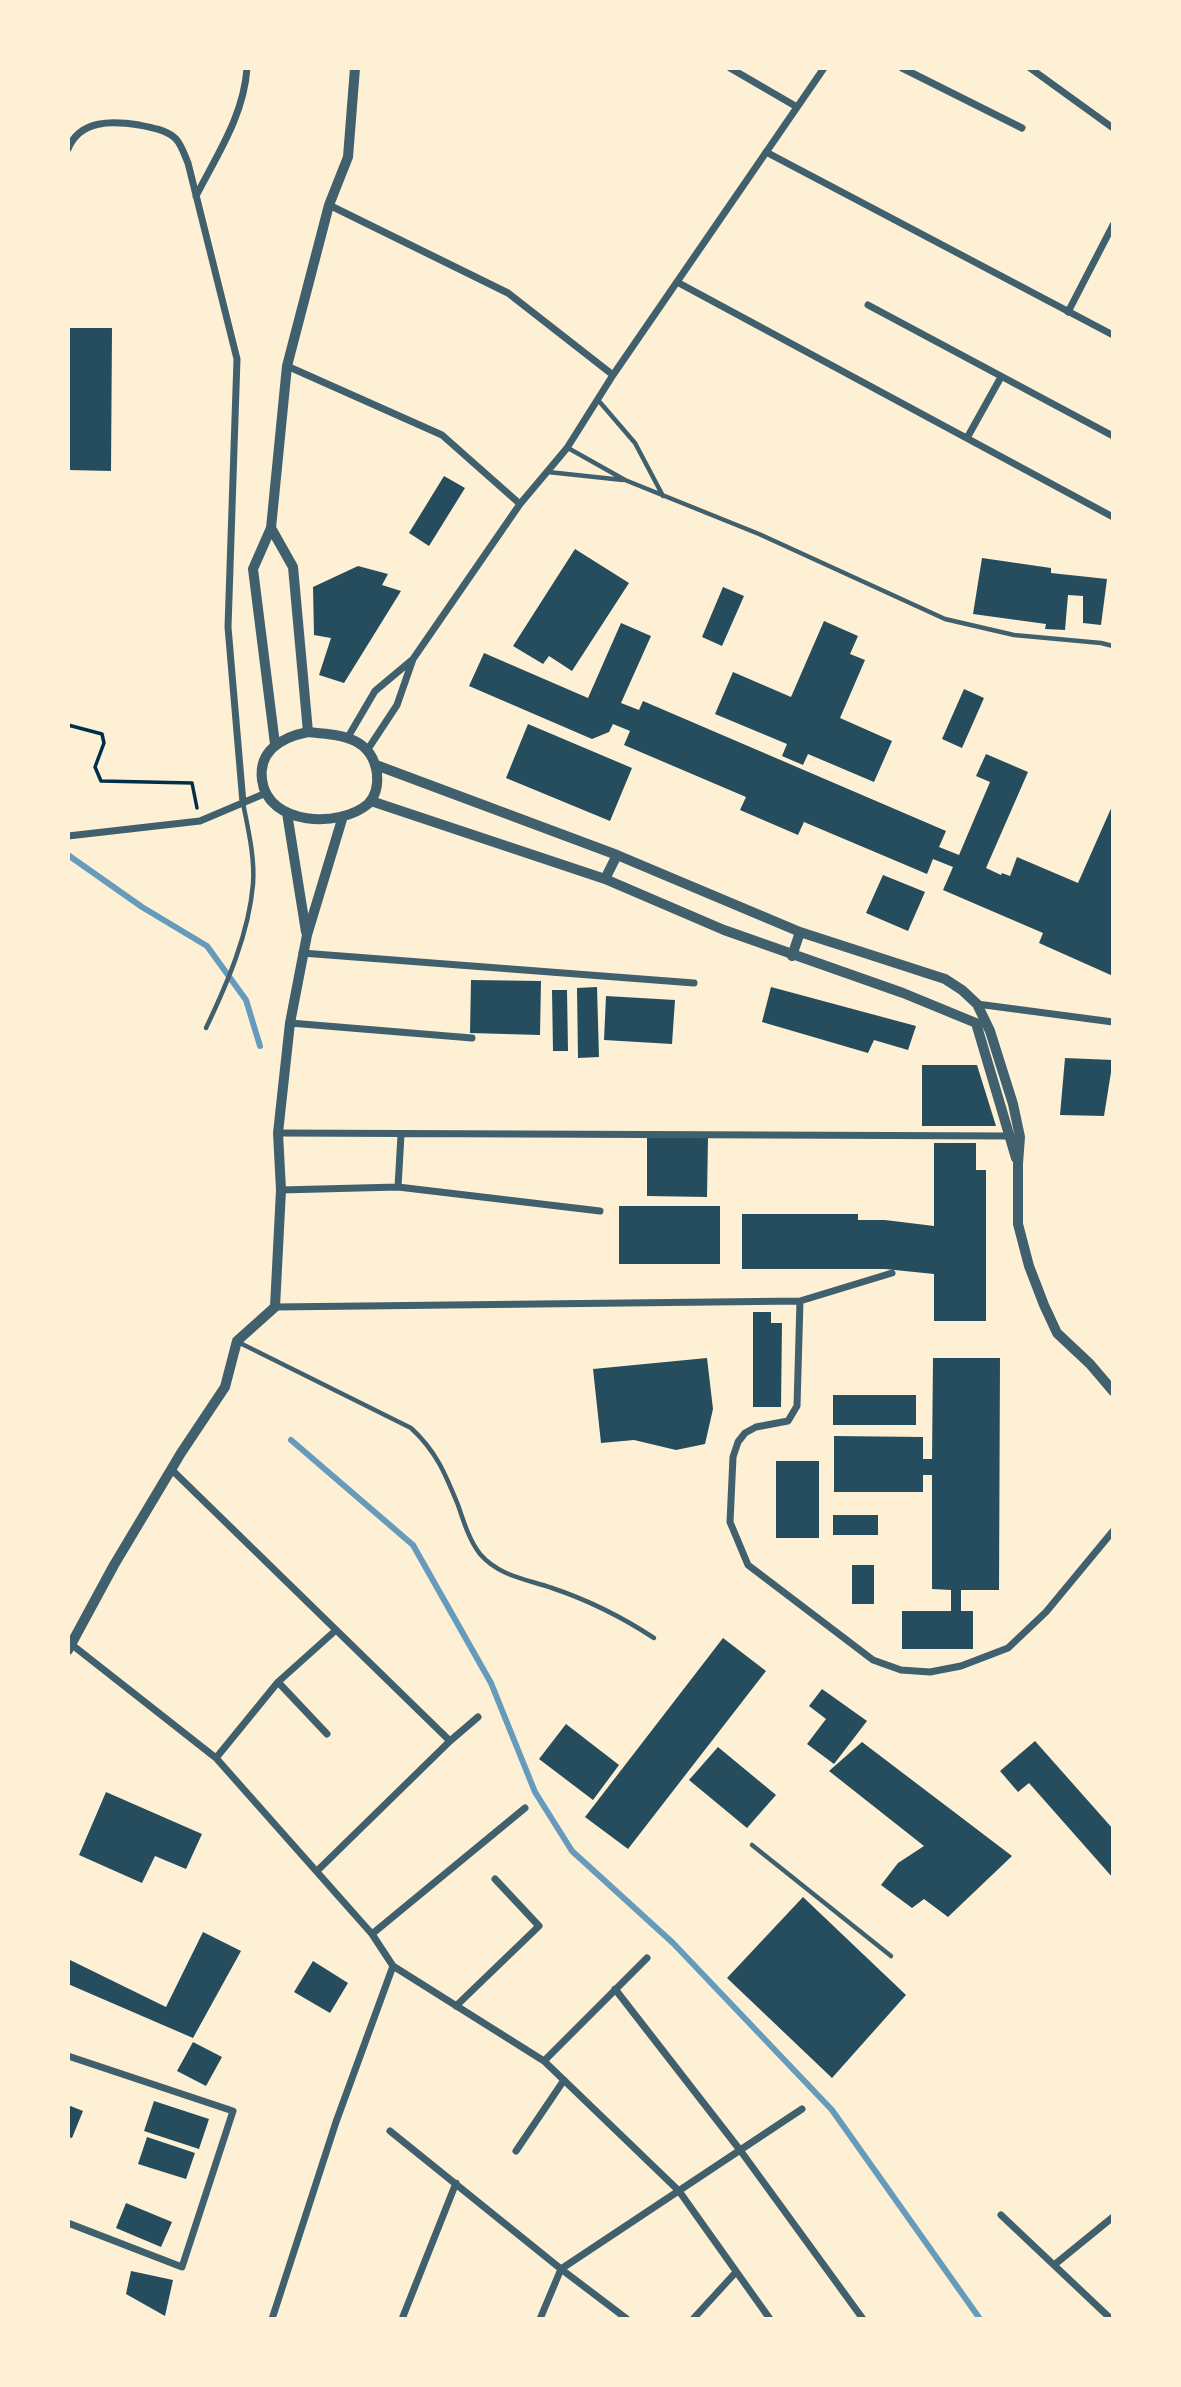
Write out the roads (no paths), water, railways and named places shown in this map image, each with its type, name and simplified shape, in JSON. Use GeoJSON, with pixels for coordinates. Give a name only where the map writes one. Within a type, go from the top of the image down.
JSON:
{"type":"FeatureCollection","features":[{"type":"Feature","properties":{"kind":"street"},"geometry":{"type":"LineString","coordinates":[[195,197],[238,114],[246,90],[247,68]]}},
{"type":"Feature","properties":{"kind":"street"},"geometry":{"type":"LineString","coordinates":[[275,744],[253,569],[271,527],[287,366],[329,205],[348,157],[355,95],[355,68]]}},
{"type":"Feature","properties":{"kind":"street"},"geometry":{"type":"LineString","coordinates":[[730,68],[797,107]]}},
{"type":"Feature","properties":{"kind":"street"},"geometry":{"type":"LineString","coordinates":[[348,737],[375,691],[413,659],[520,504],[567,448],[613,375],[824,68]]}},
{"type":"Feature","properties":{"kind":"street"},"geometry":{"type":"LineString","coordinates":[[902,68],[1022,128]]}},
{"type":"Feature","properties":{"kind":"street"},"geometry":{"type":"LineString","coordinates":[[1030,68],[1113,128]]}},
{"type":"Feature","properties":{"kind":"street"},"geometry":{"type":"LineString","coordinates":[[68,149],[82,129],[100,123],[119,122],[154,128],[176,139],[188,163],[237,359],[228,627],[243,803]]}},
{"type":"Feature","properties":{"kind":"street"},"geometry":{"type":"LineString","coordinates":[[766,152],[1113,335]]}},
{"type":"Feature","properties":{"kind":"street"},"geometry":{"type":"LineString","coordinates":[[329,205],[508,293],[613,375]]}},
{"type":"Feature","properties":{"kind":"street"},"geometry":{"type":"LineString","coordinates":[[1068,312],[1113,225]]}},
{"type":"Feature","properties":{"kind":"street"},"geometry":{"type":"LineString","coordinates":[[677,282],[1113,517]]}},
{"type":"Feature","properties":{"kind":"street"},"geometry":{"type":"LineString","coordinates":[[868,306],[1113,436]]}},
{"type":"Feature","properties":{"kind":"street"},"geometry":{"type":"LineString","coordinates":[[287,366],[442,435],[520,504]]}},
{"type":"Feature","properties":{"kind":"street"},"geometry":{"type":"LineString","coordinates":[[967,438],[1002,377]]}},
{"type":"Feature","properties":{"kind":"street"},"geometry":{"type":"LineString","coordinates":[[271,527],[293,567],[308,732]]}},
{"type":"Feature","properties":{"kind":"street"},"geometry":{"type":"LineString","coordinates":[[368,749],[397,705],[413,659]]}},
{"type":"Feature","properties":{"kind":"street"},"geometry":{"type":"LineString","coordinates":[[308,732],[348,737],[368,749],[376,765],[378,779],[372,801],[360,810],[343,816],[305,818],[287,813],[273,802],[266,793],[262,779],[263,767],[275,744],[289,736],[308,732]]}},
{"type":"Feature","properties":{"kind":"street"},"geometry":{"type":"LineString","coordinates":[[376,765],[617,855],[800,932],[945,979],[962,989],[977,1004],[990,1031],[1013,1104],[1020,1138],[1018,1224],[1029,1266],[1057,1333],[1090,1364],[1113,1391]]}},
{"type":"Feature","properties":{"kind":"street"},"geometry":{"type":"LineString","coordinates":[[68,836],[200,821],[266,793]]}},
{"type":"Feature","properties":{"kind":"street"},"geometry":{"type":"LineString","coordinates":[[372,801],[605,879],[724,930],[903,993],[976,1023],[1018,1164]]}},
{"type":"Feature","properties":{"kind":"street"},"geometry":{"type":"LineString","coordinates":[[287,813],[307,935]]}},
{"type":"Feature","properties":{"kind":"street"},"geometry":{"type":"LineString","coordinates":[[275,1307],[281,1190],[278,1133],[290,1023],[302,953],[343,816]]}},
{"type":"Feature","properties":{"kind":"street"},"geometry":{"type":"LineString","coordinates":[[605,879],[617,855]]}},
{"type":"Feature","properties":{"kind":"street"},"geometry":{"type":"LineString","coordinates":[[792,956],[800,932]]}},
{"type":"Feature","properties":{"kind":"street"},"geometry":{"type":"LineString","coordinates":[[302,953],[694,983]]}},
{"type":"Feature","properties":{"kind":"street"},"geometry":{"type":"LineString","coordinates":[[977,1004],[1113,1022]]}},
{"type":"Feature","properties":{"kind":"street"},"geometry":{"type":"LineString","coordinates":[[290,1023],[472,1038]]}},
{"type":"Feature","properties":{"kind":"street"},"geometry":{"type":"LineString","coordinates":[[1011,1138],[1013,1104]]}},
{"type":"Feature","properties":{"kind":"street"},"geometry":{"type":"LineString","coordinates":[[278,1133],[1011,1138]]}},
{"type":"Feature","properties":{"kind":"street"},"geometry":{"type":"LineString","coordinates":[[398,1187],[401,1135]]}},
{"type":"Feature","properties":{"kind":"street"},"geometry":{"type":"LineString","coordinates":[[281,1190],[398,1187],[600,1211]]}},
{"type":"Feature","properties":{"kind":"street"},"geometry":{"type":"LineString","coordinates":[[769,2319],[679,2191],[564,2080],[544,2062],[393,1966],[372,1934],[318,1870],[216,1758],[70,1647],[171,1469],[225,1387],[237,1341],[275,1307],[800,1301],[892,1273]]}},
{"type":"Feature","properties":{"kind":"street"},"geometry":{"type":"LineString","coordinates":[[800,1301],[797,1406],[789,1421],[756,1427],[738,1442],[733,1457],[730,1522],[748,1565],[873,1660],[901,1670],[930,1672],[961,1666],[1008,1648],[1046,1612],[1113,1531]]}},
{"type":"Feature","properties":{"kind":"street"},"geometry":{"type":"LineString","coordinates":[[1090,1364],[1113,1377]]}},
{"type":"Feature","properties":{"kind":"street"},"geometry":{"type":"LineString","coordinates":[[171,1469],[450,1741]]}},
{"type":"Feature","properties":{"kind":"street"},"geometry":{"type":"LineString","coordinates":[[216,1758],[278,1682],[336,1630]]}},
{"type":"Feature","properties":{"kind":"street"},"geometry":{"type":"LineString","coordinates":[[278,1682],[327,1734]]}},
{"type":"Feature","properties":{"kind":"street"},"geometry":{"type":"LineString","coordinates":[[318,1870],[478,1717]]}},
{"type":"Feature","properties":{"kind":"street"},"geometry":{"type":"LineString","coordinates":[[372,1934],[525,1808]]}},
{"type":"Feature","properties":{"kind":"street"},"geometry":{"type":"LineString","coordinates":[[456,2006],[539,1926],[495,1879]]}},
{"type":"Feature","properties":{"kind":"street"},"geometry":{"type":"LineString","coordinates":[[544,2062],[647,1958]]}},
{"type":"Feature","properties":{"kind":"street"},"geometry":{"type":"LineString","coordinates":[[272,2319],[336,2122],[393,1966]]}},
{"type":"Feature","properties":{"kind":"street"},"geometry":{"type":"LineString","coordinates":[[615,1989],[740,2150],[863,2319]]}},
{"type":"Feature","properties":{"kind":"street"},"geometry":{"type":"LineString","coordinates":[[68,2056],[233,2111],[182,2267],[68,2223]]}},
{"type":"Feature","properties":{"kind":"street"},"geometry":{"type":"LineString","coordinates":[[516,2151],[564,2080]]}},
{"type":"Feature","properties":{"kind":"street"},"geometry":{"type":"LineString","coordinates":[[540,2319],[561,2269],[802,2109]]}},
{"type":"Feature","properties":{"kind":"street"},"geometry":{"type":"LineString","coordinates":[[390,2131],[627,2319]]}},
{"type":"Feature","properties":{"kind":"street"},"geometry":{"type":"LineString","coordinates":[[402,2319],[456,2183]]}},
{"type":"Feature","properties":{"kind":"street"},"geometry":{"type":"LineString","coordinates":[[1001,2215],[1111,2319]]}},
{"type":"Feature","properties":{"kind":"street"},"geometry":{"type":"LineString","coordinates":[[1054,2265],[1113,2217]]}},
{"type":"Feature","properties":{"kind":"street"},"geometry":{"type":"LineString","coordinates":[[694,2319],[736,2272]]}},
{"type":"Feature","properties":{"kind":"lane"},"geometry":{"type":"LineString","coordinates":[[598,399],[635,443],[663,496]]}},
{"type":"Feature","properties":{"kind":"lane"},"geometry":{"type":"LineString","coordinates":[[567,448],[625,480],[759,534],[945,619],[1014,635],[1113,646]]}},
{"type":"Feature","properties":{"kind":"lane"},"geometry":{"type":"LineString","coordinates":[[547,472],[625,480]]}},
{"type":"Feature","properties":{"kind":"lane"},"geometry":{"type":"LineString","coordinates":[[206,1028],[221,997],[237,952],[253,883],[251,848],[243,803]]}},
{"type":"Feature","properties":{"kind":"lane"},"geometry":{"type":"LineString","coordinates":[[237,1341],[411,1428],[429,1445],[439,1462],[468,1534],[480,1553],[492,1565],[509,1575],[552,1588],[622,1617],[654,1638]]}},
{"type":"Feature","properties":{"kind":"lane"},"geometry":{"type":"LineString","coordinates":[[752,1845],[891,1956]]}},
{"type":"Feature","properties":{"kind":"waterway"},"geometry":{"type":"LineString","coordinates":[[68,855],[142,907],[207,946],[246,1000],[260,1046]]}},
{"type":"Feature","properties":{"kind":"waterway"},"geometry":{"type":"LineString","coordinates":[[291,1440],[413,1545],[491,1683],[535,1792],[572,1851],[673,1943],[832,2110],[980,2319]]}}]}
